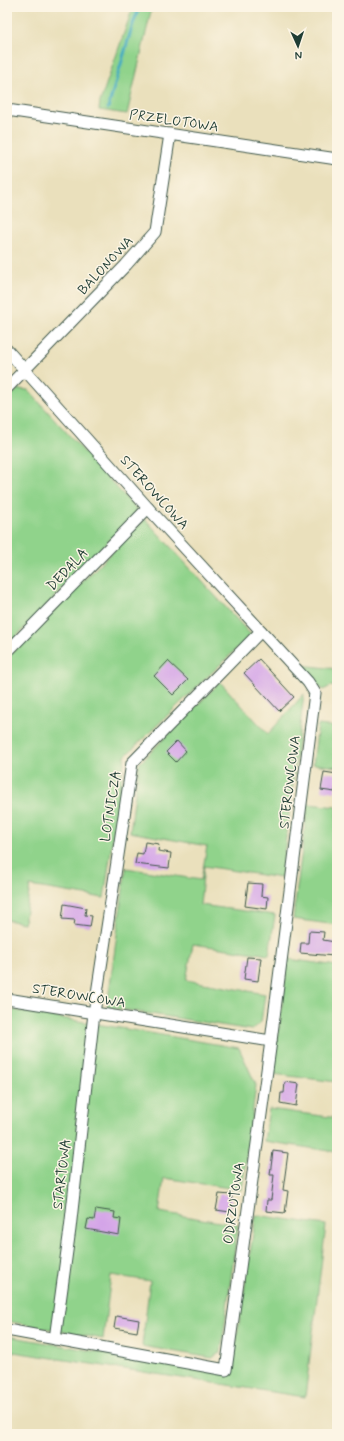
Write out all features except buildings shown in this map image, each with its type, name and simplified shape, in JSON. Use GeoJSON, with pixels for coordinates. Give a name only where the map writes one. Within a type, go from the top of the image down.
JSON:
{"type":"FeatureCollection","features":[{"type":"Feature","properties":{"kind":"street","name":"PRZELOTOWA"},"geometry":{"type":"LineString","coordinates":[[7,110],[337,159]]}},
{"type":"Feature","properties":{"kind":"street","name":"BALONOWA"},"geometry":{"type":"LineString","coordinates":[[7,388],[126,265],[155,232],[170,134]]}},
{"type":"Feature","properties":{"kind":"street","name":"STEROWCOWA"},"geometry":{"type":"LineString","coordinates":[[7,350],[148,508],[308,682],[315,693],[271,1041],[7,999]]}},
{"type":"Feature","properties":{"kind":"street","name":"DEDALA"},"geometry":{"type":"LineString","coordinates":[[7,652],[148,508]]}},
{"type":"Feature","properties":{"kind":"street","name":"LOTNICZA"},"geometry":{"type":"LineString","coordinates":[[94,1013],[132,763],[261,631]]}},
{"type":"Feature","properties":{"kind":"street","name":"STARTOWA"},"geometry":{"type":"LineString","coordinates":[[55,1339],[71,1222],[94,1013]]}},
{"type":"Feature","properties":{"kind":"street","name":"ODRZUTOWA"},"geometry":{"type":"LineString","coordinates":[[55,1339],[226,1370],[271,1041]]}},
{"type":"Feature","properties":{"kind":"street"},"geometry":{"type":"LineString","coordinates":[[7,1330],[55,1339]]}},
{"type":"Feature","properties":{"kind":"green space"},"geometry":{"type":"Polygon","coordinates":[[[133,7],[152,7],[127,114],[99,110],[100,102],[133,7]]]}},
{"type":"Feature","properties":{"kind":"green space"},"geometry":{"type":"Polygon","coordinates":[[[18,389],[28,390],[138,511],[7,646],[7,400],[18,389]]]}},
{"type":"Feature","properties":{"kind":"green space"},"geometry":{"type":"Polygon","coordinates":[[[145,519],[251,635],[125,756],[104,898],[30,886],[24,923],[7,920],[7,658],[145,519]]]}},
{"type":"Feature","properties":{"kind":"green space"},"geometry":{"type":"Polygon","coordinates":[[[300,665],[337,669],[337,687],[331,686],[323,690],[300,665]]]}},
{"type":"Feature","properties":{"kind":"green space"},"geometry":{"type":"Polygon","coordinates":[[[220,682],[268,734],[304,694],[281,878],[204,866],[200,905],[275,915],[269,955],[193,944],[186,980],[265,994],[261,1022],[252,1030],[107,1007],[126,868],[201,880],[207,846],[130,832],[139,764],[220,682]]]}},
{"type":"Feature","properties":{"kind":"green space"},"geometry":{"type":"Polygon","coordinates":[[[318,725],[337,727],[337,767],[313,764],[318,725]]]}},
{"type":"Feature","properties":{"kind":"green space"},"geometry":{"type":"Polygon","coordinates":[[[308,804],[337,807],[337,925],[293,919],[308,804]]]}},
{"type":"Feature","properties":{"kind":"green space"},"geometry":{"type":"Polygon","coordinates":[[[288,959],[337,966],[337,1082],[273,1074],[288,959]]]}},
{"type":"Feature","properties":{"kind":"green space"},"geometry":{"type":"Polygon","coordinates":[[[13,1010],[239,1048],[256,1085],[242,1190],[164,1178],[159,1212],[238,1225],[221,1352],[212,1358],[142,1346],[150,1281],[111,1275],[103,1339],[7,1321],[7,1045],[13,1010]]]}},
{"type":"Feature","properties":{"kind":"green space"},"geometry":{"type":"Polygon","coordinates":[[[269,1109],[337,1118],[336,1152],[264,1141],[269,1109]]]}},
{"type":"Feature","properties":{"kind":"green space"},"geometry":{"type":"Polygon","coordinates":[[[256,1215],[326,1225],[305,1397],[7,1351],[7,1336],[231,1375],[256,1215]]]}},
{"type":"Feature","properties":{"kind":"waterway"},"geometry":{"type":"LineString","coordinates":[[108,108],[139,7]]}}]}
